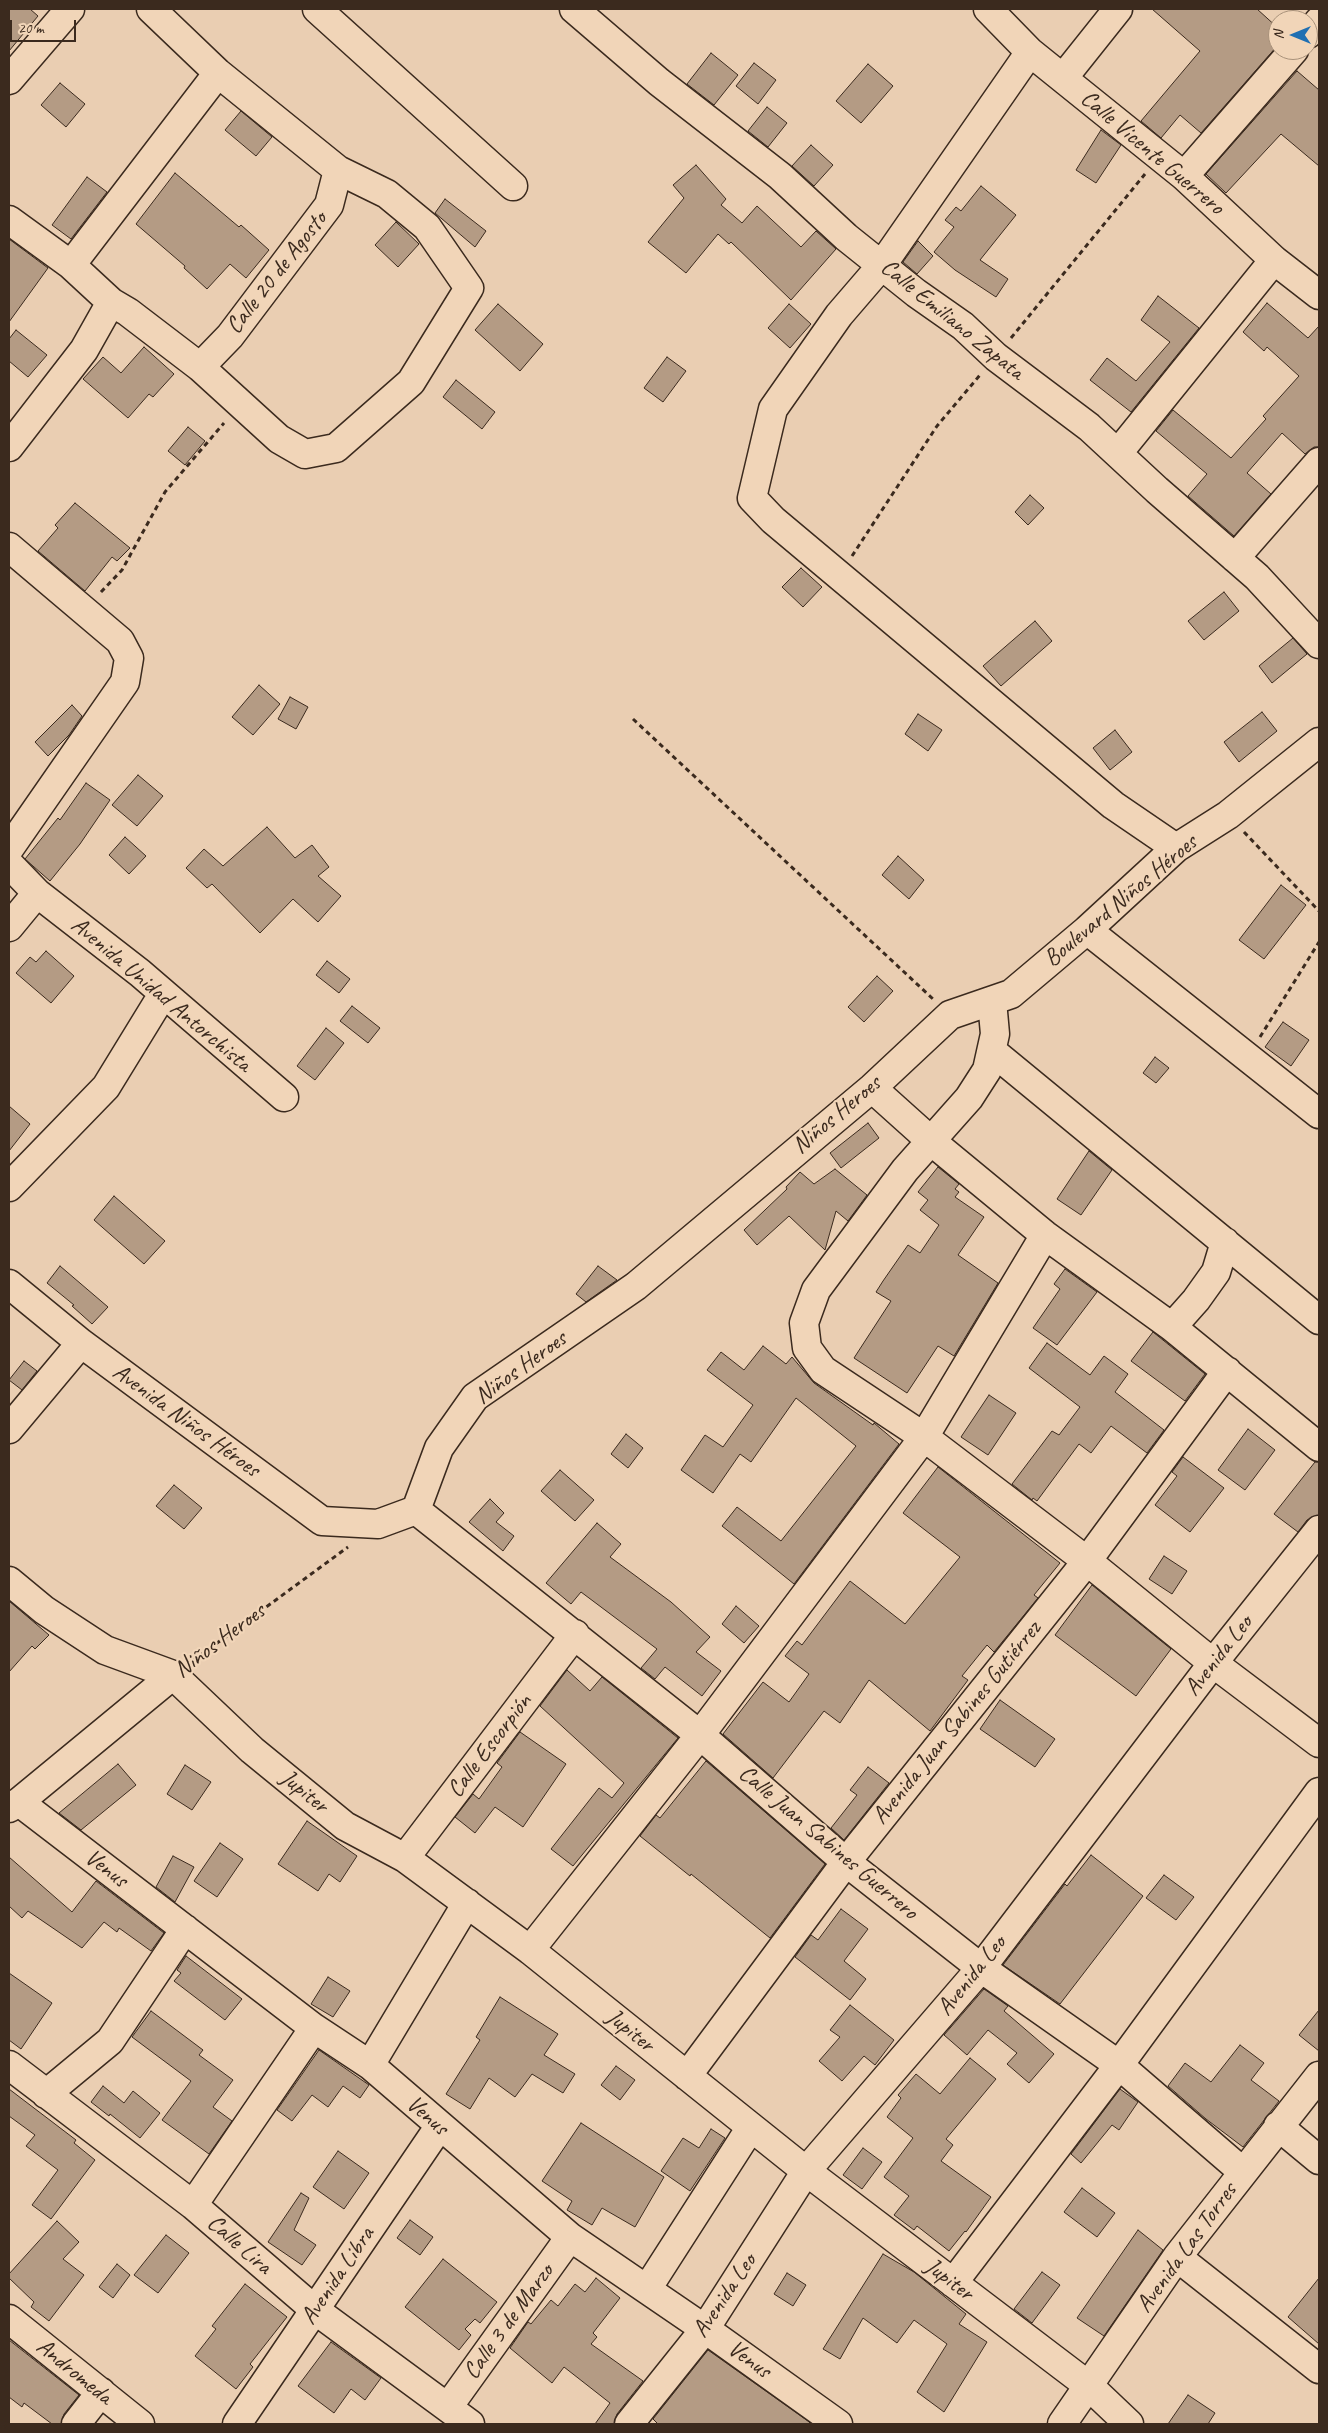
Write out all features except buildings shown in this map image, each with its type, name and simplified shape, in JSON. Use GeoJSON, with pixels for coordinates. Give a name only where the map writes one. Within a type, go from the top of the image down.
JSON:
{"type":"FeatureCollection","features":[{"type":"Feature","properties":{"kind":"street"},"geometry":{"type":"LineString","coordinates":[[9,80],[70,9]]}},
{"type":"Feature","properties":{"kind":"street"},"geometry":{"type":"LineString","coordinates":[[9,220],[71,264],[111,302],[128,312],[200,367],[241,402],[279,439],[305,454],[336,448],[411,382],[469,288],[427,227],[386,194],[338,170],[218,73],[151,9]]}},
{"type":"Feature","properties":{"kind":"street"},"geometry":{"type":"LineString","coordinates":[[316,9],[514,186]]}},
{"type":"Feature","properties":{"kind":"street","name":"Calle Vicente Guerrero"},"geometry":{"type":"LineString","coordinates":[[988,9],[1030,52],[1184,176],[1274,260],[1315,284]]}},
{"type":"Feature","properties":{"kind":"street"},"geometry":{"type":"LineString","coordinates":[[1063,78],[1118,9]]}},
{"type":"Feature","properties":{"kind":"street","name":"Calle Emiliano Zapata"},"geometry":{"type":"LineString","coordinates":[[591,14],[659,82],[780,176],[846,237],[916,293],[963,326],[996,356],[1089,427],[1257,577],[1319,644]]}},
{"type":"Feature","properties":{"kind":"street"},"geometry":{"type":"LineString","coordinates":[[1030,52],[882,264],[839,315],[773,409],[752,498],[773,520],[1113,805],[1176,848]]}},
{"type":"Feature","properties":{"kind":"street"},"geometry":{"type":"LineString","coordinates":[[1184,176],[1285,60]]}},
{"type":"Feature","properties":{"kind":"street"},"geometry":{"type":"LineString","coordinates":[[71,264],[218,73]]}},
{"type":"Feature","properties":{"kind":"street","name":"Calle 20 de Agosto"},"geometry":{"type":"LineString","coordinates":[[200,367],[230,336],[330,205],[338,170]]}},
{"type":"Feature","properties":{"kind":"street"},"geometry":{"type":"LineString","coordinates":[[1118,453],[1274,260]]}},
{"type":"Feature","properties":{"kind":"street"},"geometry":{"type":"LineString","coordinates":[[9,447],[84,350],[111,302]]}},
{"type":"Feature","properties":{"kind":"street"},"geometry":{"type":"LineString","coordinates":[[1234,558],[1319,462]]}},
{"type":"Feature","properties":{"kind":"street"},"geometry":{"type":"LineString","coordinates":[[9,547],[120,641],[129,658],[125,682],[9,849]]}},
{"type":"Feature","properties":{"kind":"street","name":"Boulevard Niños Héroes"},"geometry":{"type":"LineString","coordinates":[[992,1001],[1011,994],[1087,930],[1176,848],[1228,815],[1319,742]]}},
{"type":"Feature","properties":{"kind":"street","name":"Avenida Unidad Antorchista"},"geometry":{"type":"LineString","coordinates":[[9,864],[37,893],[140,973],[284,1097]]}},
{"type":"Feature","properties":{"kind":"street"},"geometry":{"type":"LineString","coordinates":[[9,927],[37,893]]}},
{"type":"Feature","properties":{"kind":"street"},"geometry":{"type":"LineString","coordinates":[[1087,930],[1319,1114]]}},
{"type":"Feature","properties":{"kind":"street"},"geometry":{"type":"LineString","coordinates":[[9,1187],[106,1087],[163,994]]}},
{"type":"Feature","properties":{"kind":"street"},"geometry":{"type":"LineString","coordinates":[[992,1001],[995,1034],[987,1070],[969,1098],[904,1170],[816,1290],[804,1323],[807,1348],[823,1370],[924,1437],[1087,1561],[1213,1663],[1319,1743]]}},
{"type":"Feature","properties":{"kind":"street","name":"Niños Heroes"},"geometry":{"type":"LineString","coordinates":[[416,1510],[439,1448],[476,1397],[636,1286],[872,1088],[950,1015],[992,1001]]}},
{"type":"Feature","properties":{"kind":"street"},"geometry":{"type":"LineString","coordinates":[[992,1050],[1319,1320]]}},
{"type":"Feature","properties":{"kind":"street"},"geometry":{"type":"LineString","coordinates":[[872,1088],[931,1141],[1045,1234],[1172,1326],[1319,1447]]}},
{"type":"Feature","properties":{"kind":"street"},"geometry":{"type":"LineString","coordinates":[[530,1950],[700,1735],[924,1437],[1045,1234]]}},
{"type":"Feature","properties":{"kind":"street"},"geometry":{"type":"LineString","coordinates":[[1172,1326],[1196,1300],[1216,1272],[1225,1242]]}},
{"type":"Feature","properties":{"kind":"street","name":"Avenida Niños Héroes"},"geometry":{"type":"LineString","coordinates":[[9,1284],[81,1344],[322,1521],[378,1524]]}},
{"type":"Feature","properties":{"kind":"street"},"geometry":{"type":"LineString","coordinates":[[9,1429],[81,1344]]}},
{"type":"Feature","properties":{"kind":"street","name":"Avenida Juan Sabines Gutiérrez"},"geometry":{"type":"LineString","coordinates":[[686,2076],[846,1862],[1087,1561],[1227,1371]]}},
{"type":"Feature","properties":{"kind":"street"},"geometry":{"type":"LineString","coordinates":[[378,1524],[416,1510]]}},
{"type":"Feature","properties":{"kind":"street","name":"Calle Juan Sabines Guerrero"},"geometry":{"type":"LineString","coordinates":[[416,1510],[575,1634],[700,1735],[846,1862],[981,1968],[1118,2065],[1243,2172]]}},
{"type":"Feature","properties":{"kind":"street","name":"Avenida Leo"},"geometry":{"type":"LineString","coordinates":[[629,2424],[705,2329],[806,2171],[981,1968],[1213,1663],[1319,1530]]}},
{"type":"Feature","properties":{"kind":"street"},"geometry":{"type":"LineString","coordinates":[[9,1580],[44,1610],[105,1650],[173,1676]]}},
{"type":"Feature","properties":{"kind":"street","name":"Calle Escorpión"},"geometry":{"type":"LineString","coordinates":[[405,1858],[575,1634]]}},
{"type":"Feature","properties":{"kind":"street","name":"Niños Heroes"},"geometry":{"type":"LineString","coordinates":[[14,1805],[173,1676]]}},
{"type":"Feature","properties":{"kind":"street","name":"Jupiter"},"geometry":{"type":"LineString","coordinates":[[173,1676],[252,1750],[345,1826],[405,1858],[530,1950],[806,2171],[1088,2386],[1129,2424]]}},
{"type":"Feature","properties":{"kind":"street"},"geometry":{"type":"LineString","coordinates":[[953,2283],[1118,2065],[1319,1792]]}},
{"type":"Feature","properties":{"kind":"street","name":"Venus"},"geometry":{"type":"LineString","coordinates":[[14,1805],[185,1929],[314,2028],[370,2065],[439,2127],[570,2237],[705,2329],[838,2424]]}},
{"type":"Feature","properties":{"kind":"street"},"geometry":{"type":"LineString","coordinates":[[370,2065],[467,1903]]}},
{"type":"Feature","properties":{"kind":"street"},"geometry":{"type":"LineString","coordinates":[[46,2094],[110,2041],[185,1929]]}},
{"type":"Feature","properties":{"kind":"street"},"geometry":{"type":"LineString","coordinates":[[193,2204],[314,2028]]}},
{"type":"Feature","properties":{"kind":"street","name":"Calle Lira"},"geometry":{"type":"LineString","coordinates":[[9,2065],[193,2204],[315,2310],[470,2424]]}},
{"type":"Feature","properties":{"kind":"street","name":"Avenida Las Torres"},"geometry":{"type":"LineString","coordinates":[[1062,2424],[1177,2257],[1319,2076]]}},
{"type":"Feature","properties":{"kind":"street"},"geometry":{"type":"LineString","coordinates":[[1278,2126],[1319,2160]]}},
{"type":"Feature","properties":{"kind":"street","name":"Avenida Libra"},"geometry":{"type":"LineString","coordinates":[[237,2424],[439,2127]]}},
{"type":"Feature","properties":{"kind":"street"},"geometry":{"type":"LineString","coordinates":[[647,2290],[751,2127]]}},
{"type":"Feature","properties":{"kind":"street","name":"Calle 3 de Marzo"},"geometry":{"type":"LineString","coordinates":[[448,2406],[570,2237]]}},
{"type":"Feature","properties":{"kind":"street"},"geometry":{"type":"LineString","coordinates":[[1177,2257],[1319,2369]]}},
{"type":"Feature","properties":{"kind":"street","name":"Andromeda"},"geometry":{"type":"LineString","coordinates":[[9,2319],[140,2424]]}},
{"type":"Feature","properties":{"kind":"street"},"geometry":{"type":"LineString","coordinates":[[76,2424],[101,2392]]}},
{"type":"Feature","properties":{"kind":"path"},"geometry":{"type":"LineString","coordinates":[[83,611],[122,570],[165,492],[241,402]]}},
{"type":"Feature","properties":{"kind":"path"},"geometry":{"type":"LineString","coordinates":[[634,719],[950,1015]]}},
{"type":"Feature","properties":{"kind":"path"},"geometry":{"type":"LineString","coordinates":[[1228,815],[1319,911]]}},
{"type":"Feature","properties":{"kind":"path"},"geometry":{"type":"LineString","coordinates":[[1247,1058],[1319,942]]}},
{"type":"Feature","properties":{"kind":"path","name":"Niños Heroes"},"geometry":{"type":"LineString","coordinates":[[173,1676],[378,1524]]}}]}
